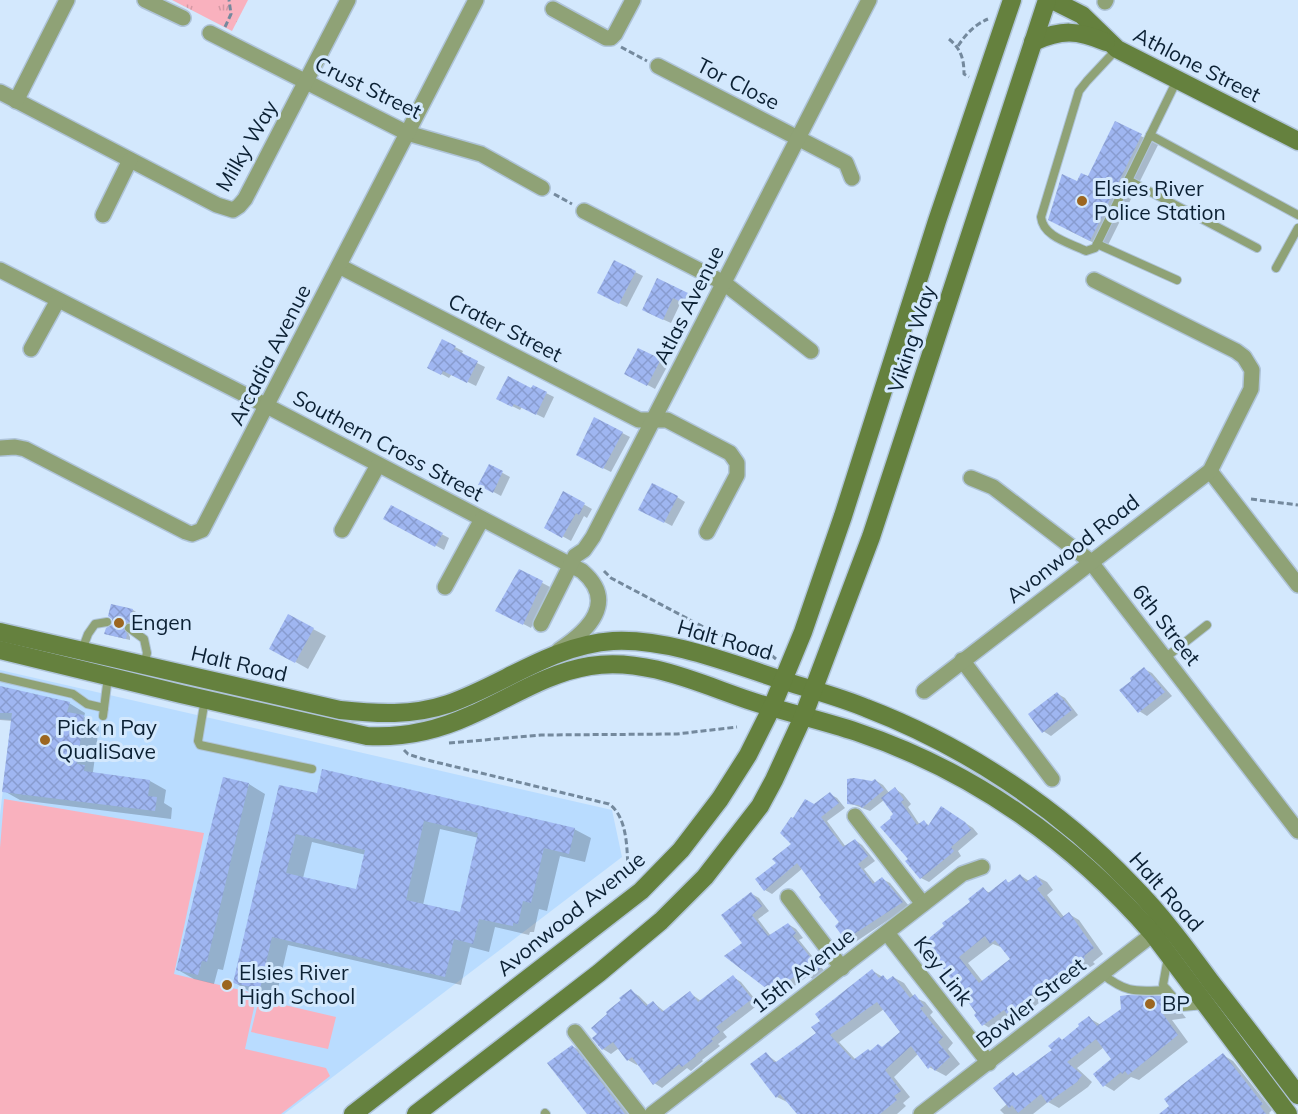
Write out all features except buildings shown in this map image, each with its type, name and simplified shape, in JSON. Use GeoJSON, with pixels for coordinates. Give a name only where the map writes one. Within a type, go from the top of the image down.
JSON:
{"type":"FeatureCollection","features":[{"type":"Feature","properties":{"kind":"street"},"geometry":{"type":"LineString","coordinates":[[16,101],[67,0]]}},
{"type":"Feature","properties":{"kind":"street"},"geometry":{"type":"LineString","coordinates":[[144,0],[183,18]]}},
{"type":"Feature","properties":{"kind":"street","name":"Milky Way"},"geometry":{"type":"LineString","coordinates":[[0,92],[217,205],[233,210],[245,199],[348,0]]}},
{"type":"Feature","properties":{"kind":"street","name":"Arcadia Avenue"},"geometry":{"type":"LineString","coordinates":[[0,448],[25,449],[192,534],[202,530],[476,0]]}},
{"type":"Feature","properties":{"kind":"street"},"geometry":{"type":"LineString","coordinates":[[553,9],[606,38],[611,38],[633,0]]}},
{"type":"Feature","properties":{"kind":"street","name":"Viking Way"},"geometry":{"type":"LineString","coordinates":[[772,707],[803,632],[843,516],[937,221],[1012,0]]}},
{"type":"Feature","properties":{"kind":"street","name":"Viking Way"},"geometry":{"type":"LineString","coordinates":[[803,717],[871,537],[1047,0]]}},
{"type":"Feature","properties":{"kind":"street","name":"Athlone Street"},"geometry":{"type":"LineString","coordinates":[[1052,0],[1082,15],[1114,47],[1298,141]]}},
{"type":"Feature","properties":{"kind":"street","name":"Atlas Avenue"},"geometry":{"type":"LineString","coordinates":[[542,624],[575,556],[584,550],[593,537],[869,1]]}},
{"type":"Feature","properties":{"kind":"street"},"geometry":{"type":"LineString","coordinates":[[1033,42],[1055,33],[1072,31],[1114,47]]}},
{"type":"Feature","properties":{"kind":"street","name":"Crust Street"},"geometry":{"type":"LineString","coordinates":[[210,33],[407,134],[481,154],[542,188]]}},
{"type":"Feature","properties":{"kind":"street","name":"Tor Close"},"geometry":{"type":"LineString","coordinates":[[658,66],[846,164],[852,178]]}},
{"type":"Feature","properties":{"kind":"street"},"geometry":{"type":"LineString","coordinates":[[103,215],[130,160]]}},
{"type":"Feature","properties":{"kind":"street"},"geometry":{"type":"LineString","coordinates":[[584,211],[724,283],[811,351]]}},
{"type":"Feature","properties":{"kind":"street","name":"Crater Street"},"geometry":{"type":"LineString","coordinates":[[339,266],[639,420],[667,420],[725,450],[734,458],[738,469],[737,475],[707,532]]}},
{"type":"Feature","properties":{"kind":"street","name":"Southern Cross Street"},"geometry":{"type":"LineString","coordinates":[[0,270],[267,406],[582,571],[593,582],[597,598],[597,608],[592,622],[582,634],[540,662]]}},
{"type":"Feature","properties":{"kind":"street"},"geometry":{"type":"LineString","coordinates":[[1094,280],[1236,351],[1249,364],[1252,370],[1251,389],[1210,471],[1298,585]]}},
{"type":"Feature","properties":{"kind":"street"},"geometry":{"type":"LineString","coordinates":[[31,349],[58,300]]}},
{"type":"Feature","properties":{"kind":"street"},"geometry":{"type":"LineString","coordinates":[[342,530],[378,465]]}},
{"type":"Feature","properties":{"kind":"street","name":"Avonwood Road"},"geometry":{"type":"LineString","coordinates":[[924,691],[1090,561],[1210,471]]}},
{"type":"Feature","properties":{"kind":"street","name":"6th Street"},"geometry":{"type":"LineString","coordinates":[[971,478],[993,487],[1090,561],[1298,831]]}},
{"type":"Feature","properties":{"kind":"street"},"geometry":{"type":"LineString","coordinates":[[445,587],[482,519]]}},
{"type":"Feature","properties":{"kind":"street","name":"Halt Road"},"geometry":{"type":"LineString","coordinates":[[0,632],[340,710],[394,714],[448,704],[566,650],[609,642],[642,642],[669,646],[866,708],[927,735],[1008,782],[1092,847],[1131,884],[1160,929],[1298,1095]]}},
{"type":"Feature","properties":{"kind":"street","name":"Halt Road"},"geometry":{"type":"LineString","coordinates":[[0,650],[367,736],[389,737],[432,730],[471,716],[554,676],[571,670],[608,664],[651,668],[803,717],[855,731],[949,771],[997,798],[1037,825],[1084,864],[1128,906],[1160,929],[1168,955],[1285,1110]]}},
{"type":"Feature","properties":{"kind":"street"},"geometry":{"type":"LineString","coordinates":[[962,660],[1052,779]]}},
{"type":"Feature","properties":{"kind":"street","name":"Avonwood Avenue"},"geometry":{"type":"LineString","coordinates":[[353,1114],[597,926],[662,871],[681,850],[735,778],[772,707]]}},
{"type":"Feature","properties":{"kind":"street"},"geometry":{"type":"LineString","coordinates":[[416,1114],[608,966],[661,921],[705,877],[760,806],[803,717]]}},
{"type":"Feature","properties":{"kind":"street"},"geometry":{"type":"LineString","coordinates":[[855,816],[923,904]]}},
{"type":"Feature","properties":{"kind":"street","name":"15th Avenue"},"geometry":{"type":"LineString","coordinates":[[652,1114],[962,874],[982,867]]}},
{"type":"Feature","properties":{"kind":"street"},"geometry":{"type":"LineString","coordinates":[[788,897],[842,968]]}},
{"type":"Feature","properties":{"kind":"street","name":"Bowler Street"},"geometry":{"type":"LineString","coordinates":[[921,1114],[1160,929]]}},
{"type":"Feature","properties":{"kind":"street","name":"Key Link"},"geometry":{"type":"LineString","coordinates":[[887,933],[989,1063]]}},
{"type":"Feature","properties":{"kind":"street"},"geometry":{"type":"LineString","coordinates":[[575,1032],[639,1114]]}},
{"type":"Feature","properties":{"kind":"street"},"geometry":{"type":"LineString","coordinates":[[1285,1110],[1298,1095]]}},
{"type":"Feature","properties":{"kind":"lane"},"geometry":{"type":"LineString","coordinates":[[1114,47],[1079,91],[1041,217],[1046,230],[1086,251],[1092,251],[1098,244],[1177,80]]}},
{"type":"Feature","properties":{"kind":"lane"},"geometry":{"type":"LineString","coordinates":[[1150,135],[1298,215]]}},
{"type":"Feature","properties":{"kind":"lane"},"geometry":{"type":"LineString","coordinates":[[1128,180],[1257,248]]}},
{"type":"Feature","properties":{"kind":"lane"},"geometry":{"type":"LineString","coordinates":[[1276,268],[1298,228]]}},
{"type":"Feature","properties":{"kind":"lane"},"geometry":{"type":"LineString","coordinates":[[1098,244],[1177,280]]}},
{"type":"Feature","properties":{"kind":"lane"},"geometry":{"type":"LineString","coordinates":[[82,650],[94,624],[107,622]]}},
{"type":"Feature","properties":{"kind":"lane"},"geometry":{"type":"LineString","coordinates":[[1165,658],[1207,626]]}},
{"type":"Feature","properties":{"kind":"lane"},"geometry":{"type":"LineString","coordinates":[[129,628],[144,639],[147,653],[144,665]]}},
{"type":"Feature","properties":{"kind":"lane"},"geometry":{"type":"LineString","coordinates":[[0,677],[73,694],[104,712],[109,675]]}},
{"type":"Feature","properties":{"kind":"lane"},"geometry":{"type":"LineString","coordinates":[[205,699],[198,741],[200,745],[312,769]]}},
{"type":"Feature","properties":{"kind":"lane"},"geometry":{"type":"LineString","coordinates":[[1168,955],[1162,982],[1167,990],[1182,1007],[1206,1005]]}},
{"type":"Feature","properties":{"kind":"lane"},"geometry":{"type":"LineString","coordinates":[[1102,974],[1119,987],[1128,990],[1167,990]]}},
{"type":"Feature","properties":{"kind":"path"},"geometry":{"type":"LineString","coordinates":[[229,0],[231,14]]}},
{"type":"Feature","properties":{"kind":"path"},"geometry":{"type":"LineString","coordinates":[[958,46],[966,34],[978,23],[988,19]]}},
{"type":"Feature","properties":{"kind":"path"},"geometry":{"type":"LineString","coordinates":[[949,39],[958,46],[964,61],[964,74],[972,79]]}},
{"type":"Feature","properties":{"kind":"path"},"geometry":{"type":"LineString","coordinates":[[619,46],[658,66]]}},
{"type":"Feature","properties":{"kind":"path"},"geometry":{"type":"LineString","coordinates":[[542,188],[584,211]]}},
{"type":"Feature","properties":{"kind":"path"},"geometry":{"type":"LineString","coordinates":[[1250,499],[1298,505]]}},
{"type":"Feature","properties":{"kind":"path"},"geometry":{"type":"LineString","coordinates":[[603,570],[611,578],[711,631],[770,654],[778,660]]}},
{"type":"Feature","properties":{"kind":"path"},"geometry":{"type":"LineString","coordinates":[[444,743],[541,735],[677,734],[737,727]]}},
{"type":"Feature","properties":{"kind":"path"},"geometry":{"type":"LineString","coordinates":[[404,750],[408,754],[423,759],[609,804],[614,808],[622,824],[628,872]]}},
{"type":"Feature","properties":{"kind":"shaded area","name":"Elsies River High School"},"geometry":{"type":"Polygon","coordinates":[[[0,670],[612,810],[622,857],[284,1114],[0,1114],[0,815],[11,720],[0,719],[0,670]]]}},
{"type":"Feature","properties":{"kind":"green space"},"geometry":{"type":"Polygon","coordinates":[[[172,0],[248,0],[232,31],[172,0]]]}},
{"type":"Feature","properties":{"kind":"green space"},"geometry":{"type":"Polygon","coordinates":[[[4,799],[204,833],[174,974],[257,994],[245,1049],[326,1068],[330,1076],[281,1114],[0,1114],[0,848],[4,799]]]}},
{"type":"Feature","properties":{"kind":"green space"},"geometry":{"type":"Polygon","coordinates":[[[259,999],[336,1017],[328,1049],[251,1032],[259,999]]]}},
{"type":"Feature","properties":{"kind":"place","name":"Elsies River Police Station"},"geometry":{"type":"Point","coordinates":[1082,201]}},
{"type":"Feature","properties":{"kind":"place","name":"Engen"},"geometry":{"type":"Point","coordinates":[119,623]}},
{"type":"Feature","properties":{"kind":"place","name":"Pick n Pay QualiSave"},"geometry":{"type":"Point","coordinates":[45,740]}},
{"type":"Feature","properties":{"kind":"place","name":"Elsies River High School"},"geometry":{"type":"Point","coordinates":[227,985]}},
{"type":"Feature","properties":{"kind":"place","name":"BP"},"geometry":{"type":"Point","coordinates":[1150,1004]}}]}
